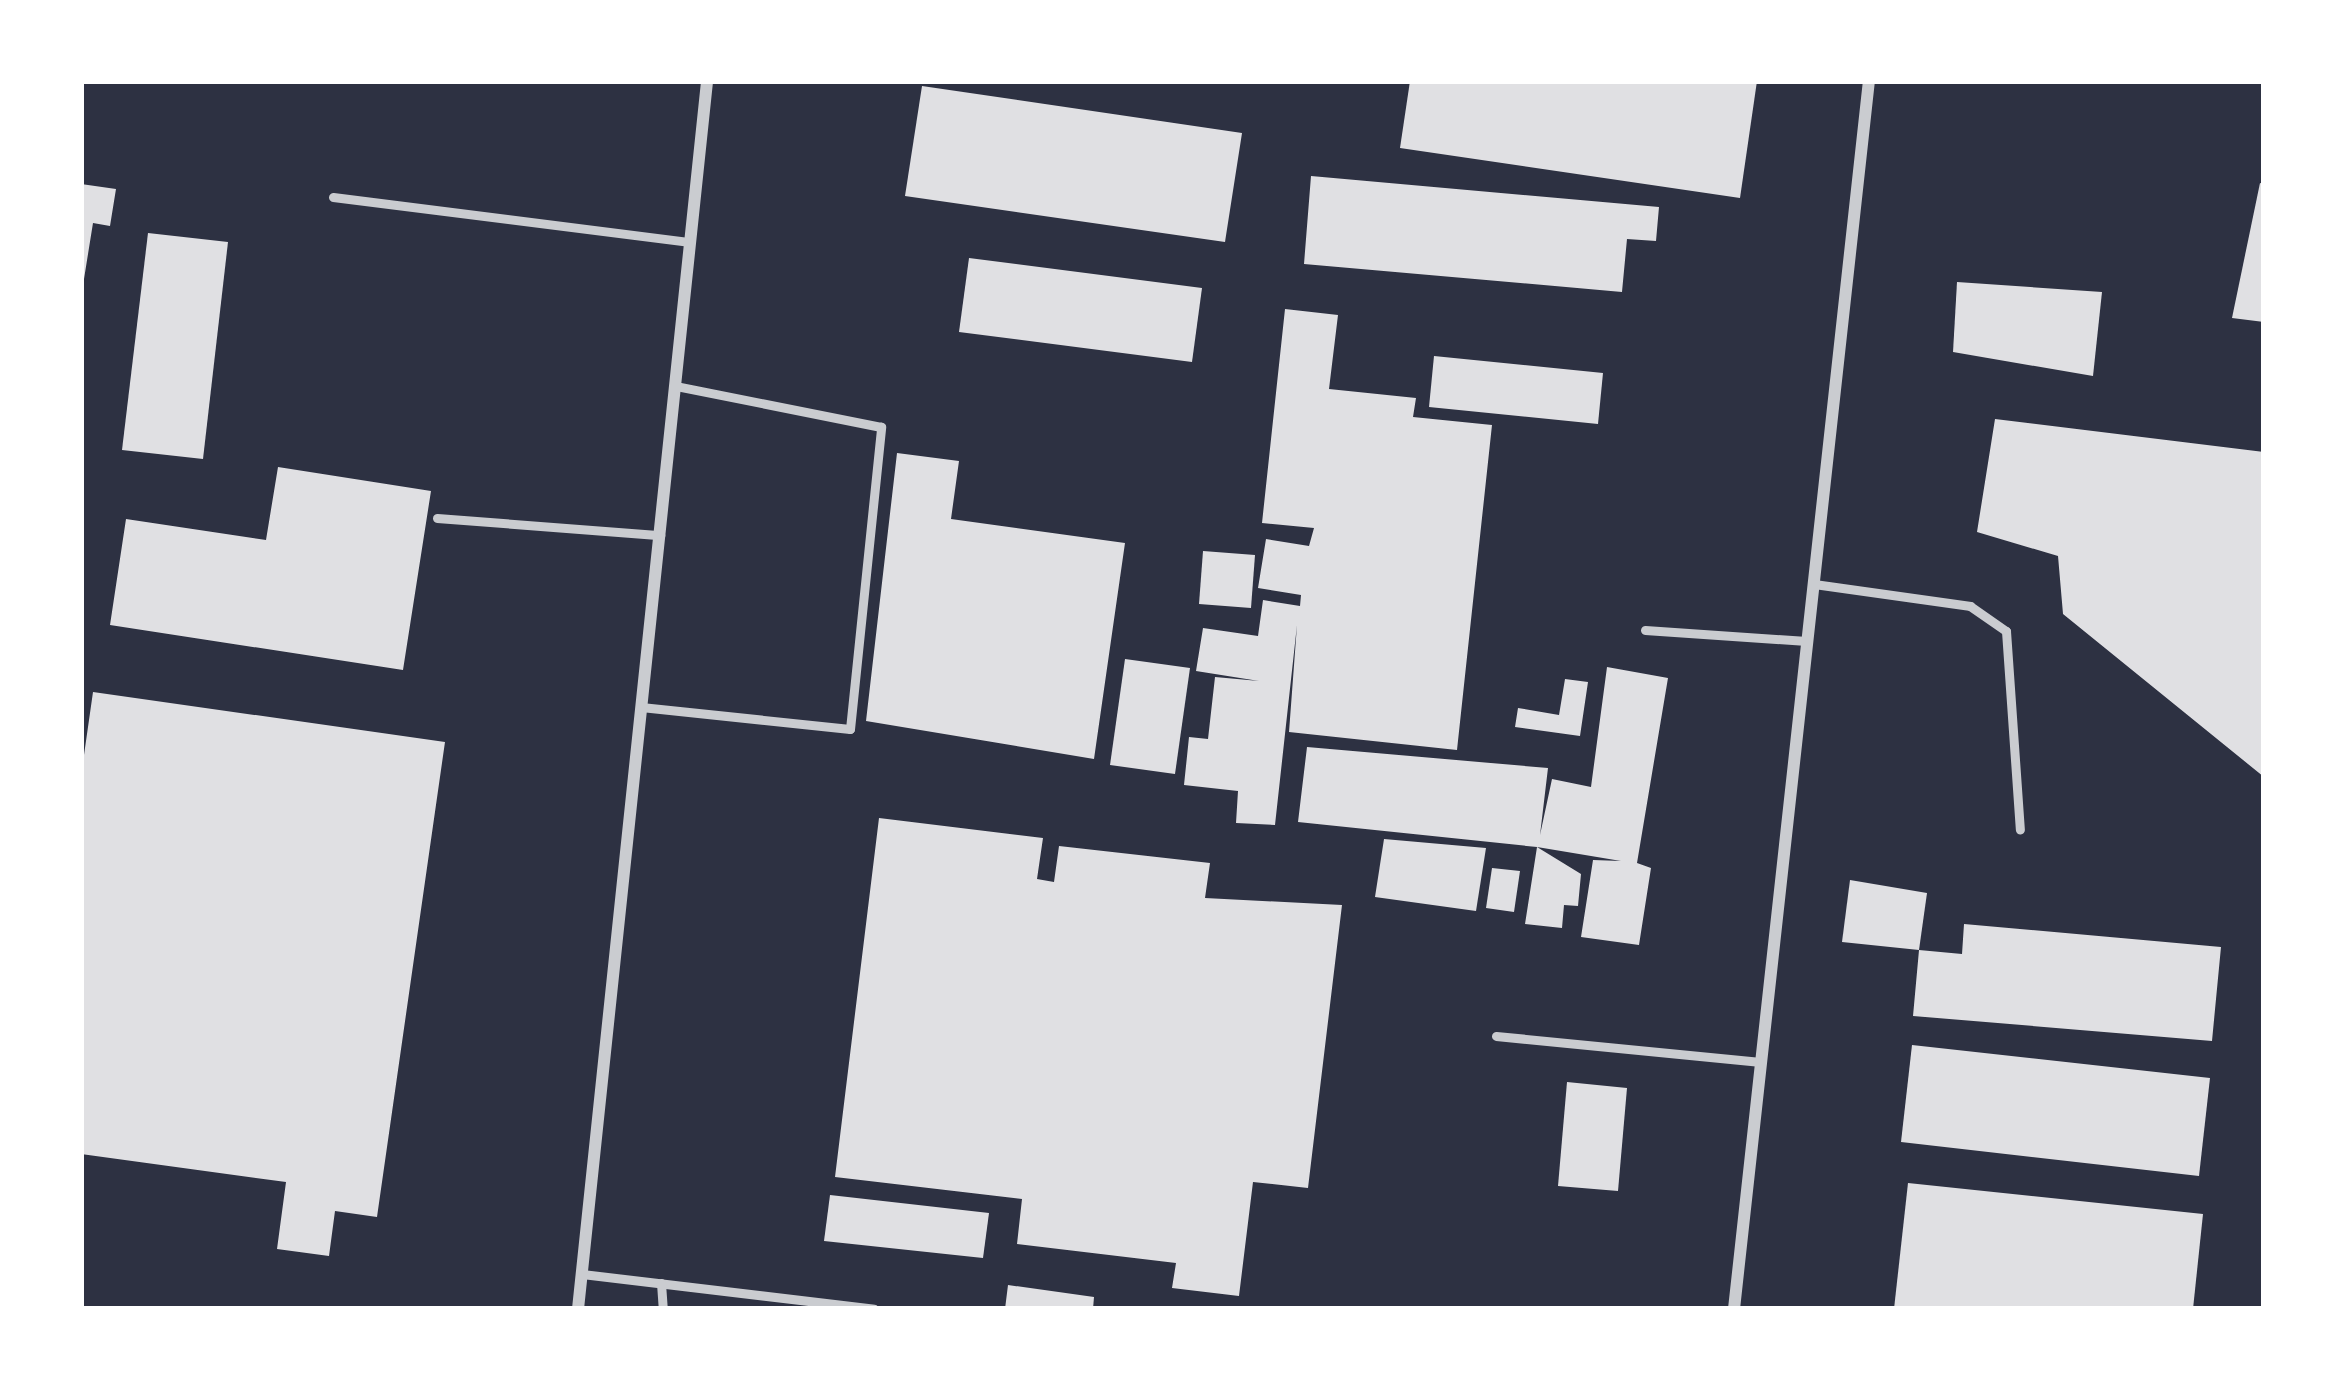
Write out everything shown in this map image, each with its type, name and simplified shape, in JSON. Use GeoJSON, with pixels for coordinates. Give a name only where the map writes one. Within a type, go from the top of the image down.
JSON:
{"type":"FeatureCollection","features":[{"type":"Feature","properties":{"kind":"street"},"geometry":{"type":"LineString","coordinates":[[578,1309],[707,81]]}},
{"type":"Feature","properties":{"kind":"street"},"geometry":{"type":"LineString","coordinates":[[1734,1309],[1869,81]]}},
{"type":"Feature","properties":{"kind":"lane"},"geometry":{"type":"LineString","coordinates":[[333,197],[690,242]]}},
{"type":"Feature","properties":{"kind":"lane"},"geometry":{"type":"LineString","coordinates":[[641,707],[850,729],[880,427],[675,386]]}},
{"type":"Feature","properties":{"kind":"lane"},"geometry":{"type":"LineString","coordinates":[[437,518],[660,535]]}},
{"type":"Feature","properties":{"kind":"lane"},"geometry":{"type":"LineString","coordinates":[[1814,584],[1970,606],[2006,631],[2020,830]]}},
{"type":"Feature","properties":{"kind":"lane"},"geometry":{"type":"LineString","coordinates":[[1645,631],[1808,641]]}},
{"type":"Feature","properties":{"kind":"lane"},"geometry":{"type":"LineString","coordinates":[[1496,1036],[1761,1062]]}},
{"type":"Feature","properties":{"kind":"lane"},"geometry":{"type":"LineString","coordinates":[[582,1274],[874,1309]]}},
{"type":"Feature","properties":{"kind":"lane"},"geometry":{"type":"LineString","coordinates":[[661,1283],[663,1309]]}},
{"type":"Feature","properties":{"kind":"building"},"geometry":{"type":"Polygon","coordinates":[[[1410,81],[1757,81],[1740,198],[1400,148],[1410,81]]]}},
{"type":"Feature","properties":{"kind":"building"},"geometry":{"type":"Polygon","coordinates":[[[922,86],[1242,133],[1225,242],[905,196],[922,86]]]}},
{"type":"Feature","properties":{"kind":"building"},"geometry":{"type":"Polygon","coordinates":[[[1311,176],[1659,207],[1656,241],[1627,239],[1622,292],[1304,264],[1311,176]]]}},
{"type":"Feature","properties":{"kind":"building"},"geometry":{"type":"Polygon","coordinates":[[[2260,183],[2264,184],[2264,322],[2232,318],[2260,183]]]}},
{"type":"Feature","properties":{"kind":"building"},"geometry":{"type":"Polygon","coordinates":[[[81,184],[116,189],[110,226],[93,223],[84,279],[81,184]]]}},
{"type":"Feature","properties":{"kind":"building"},"geometry":{"type":"Polygon","coordinates":[[[148,233],[228,242],[203,459],[122,450],[148,233]]]}},
{"type":"Feature","properties":{"kind":"building"},"geometry":{"type":"Polygon","coordinates":[[[969,258],[1202,288],[1192,362],[959,332],[969,258]]]}},
{"type":"Feature","properties":{"kind":"building"},"geometry":{"type":"Polygon","coordinates":[[[1957,282],[2102,292],[2093,376],[1953,352],[1957,282]]]}},
{"type":"Feature","properties":{"kind":"building"},"geometry":{"type":"Polygon","coordinates":[[[1285,309],[1338,315],[1329,389],[1416,398],[1413,417],[1492,425],[1457,750],[1289,732],[1297,625],[1275,825],[1236,823],[1238,791],[1184,785],[1189,737],[1208,739],[1215,677],[1259,681],[1196,671],[1203,628],[1258,636],[1263,600],[1300,606],[1301,595],[1258,588],[1266,539],[1309,546],[1314,528],[1262,523],[1285,309]]]}},
{"type":"Feature","properties":{"kind":"building"},"geometry":{"type":"Polygon","coordinates":[[[1434,356],[1603,373],[1598,424],[1429,407],[1434,356]]]}},
{"type":"Feature","properties":{"kind":"building"},"geometry":{"type":"Polygon","coordinates":[[[1995,419],[2264,452],[2264,777],[2063,614],[2058,556],[1977,532],[1995,419]]]}},
{"type":"Feature","properties":{"kind":"building"},"geometry":{"type":"Polygon","coordinates":[[[897,453],[959,461],[951,519],[1125,543],[1094,759],[866,721],[897,453]]]}},
{"type":"Feature","properties":{"kind":"building"},"geometry":{"type":"Polygon","coordinates":[[[278,467],[431,491],[403,670],[110,625],[126,519],[266,540],[278,467]]]}},
{"type":"Feature","properties":{"kind":"building"},"geometry":{"type":"Polygon","coordinates":[[[1203,551],[1255,555],[1251,608],[1199,604],[1203,551]]]}},
{"type":"Feature","properties":{"kind":"building"},"geometry":{"type":"Polygon","coordinates":[[[1125,659],[1190,668],[1175,774],[1110,765],[1125,659]]]}},
{"type":"Feature","properties":{"kind":"building"},"geometry":{"type":"Polygon","coordinates":[[[1607,667],[1668,678],[1637,863],[1651,868],[1639,945],[1581,937],[1593,860],[1621,861],[1537,847],[1298,822],[1307,747],[1548,768],[1540,835],[1552,779],[1591,787],[1607,667]]]}},
{"type":"Feature","properties":{"kind":"building"},"geometry":{"type":"Polygon","coordinates":[[[1565,679],[1588,682],[1580,736],[1515,727],[1518,708],[1559,715],[1565,679]]]}},
{"type":"Feature","properties":{"kind":"building"},"geometry":{"type":"Polygon","coordinates":[[[93,692],[445,742],[377,1217],[335,1211],[329,1256],[277,1249],[286,1182],[81,1154],[81,776],[93,692]]]}},
{"type":"Feature","properties":{"kind":"building"},"geometry":{"type":"Polygon","coordinates":[[[879,818],[1043,838],[1037,879],[1054,882],[1059,846],[1210,863],[1205,898],[1342,905],[1308,1188],[1253,1182],[1239,1296],[1172,1288],[1176,1263],[1017,1244],[1022,1199],[835,1177],[879,818]]]}},
{"type":"Feature","properties":{"kind":"building"},"geometry":{"type":"Polygon","coordinates":[[[1384,839],[1486,848],[1476,911],[1375,897],[1384,839]]]}},
{"type":"Feature","properties":{"kind":"building"},"geometry":{"type":"Polygon","coordinates":[[[1537,847],[1581,874],[1578,906],[1564,905],[1562,928],[1525,924],[1537,847]]]}},
{"type":"Feature","properties":{"kind":"building"},"geometry":{"type":"Polygon","coordinates":[[[1492,868],[1520,871],[1514,912],[1486,908],[1492,868]]]}},
{"type":"Feature","properties":{"kind":"building"},"geometry":{"type":"Polygon","coordinates":[[[1850,880],[1927,893],[1919,950],[1842,942],[1850,880]]]}},
{"type":"Feature","properties":{"kind":"building"},"geometry":{"type":"Polygon","coordinates":[[[1964,924],[2221,947],[2212,1041],[1913,1016],[1919,950],[1962,954],[1964,924]]]}},
{"type":"Feature","properties":{"kind":"building"},"geometry":{"type":"Polygon","coordinates":[[[1912,1045],[2210,1078],[2199,1176],[1901,1142],[1912,1045]]]}},
{"type":"Feature","properties":{"kind":"building"},"geometry":{"type":"Polygon","coordinates":[[[1567,1082],[1627,1088],[1618,1191],[1558,1186],[1567,1082]]]}},
{"type":"Feature","properties":{"kind":"building"},"geometry":{"type":"Polygon","coordinates":[[[1908,1183],[2203,1214],[2193,1309],[1894,1309],[1908,1183]]]}},
{"type":"Feature","properties":{"kind":"building"},"geometry":{"type":"Polygon","coordinates":[[[830,1195],[989,1213],[983,1258],[824,1241],[830,1195]]]}},
{"type":"Feature","properties":{"kind":"building"},"geometry":{"type":"Polygon","coordinates":[[[1008,1285],[1094,1297],[1093,1309],[1005,1309],[1008,1285]]]}}]}
